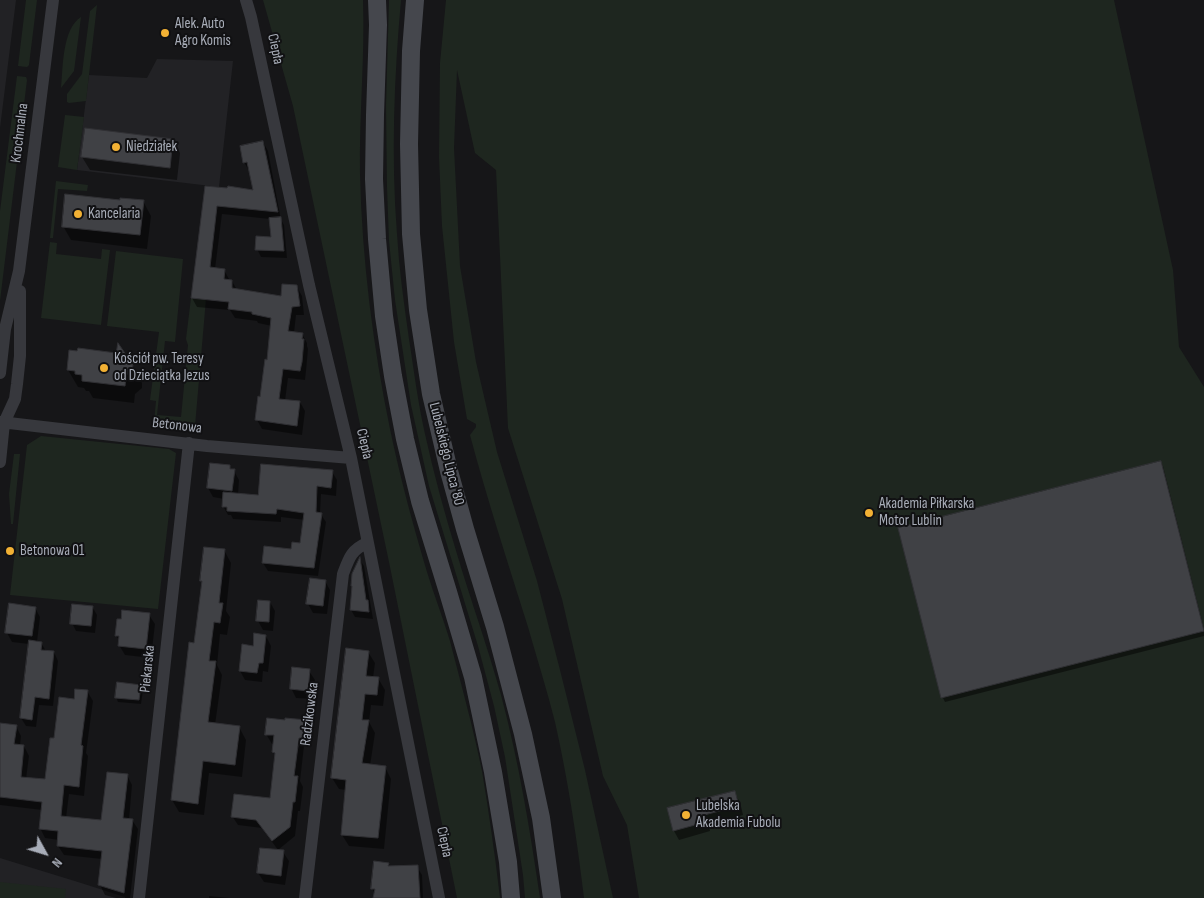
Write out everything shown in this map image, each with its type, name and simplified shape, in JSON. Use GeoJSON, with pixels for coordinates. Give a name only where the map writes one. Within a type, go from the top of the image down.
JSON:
{"type":"FeatureCollection","features":[{"type":"Feature","properties":{"kind":"main road"},"geometry":{"type":"LineString","coordinates":[[377,0],[374,179],[384,316],[405,439],[420,501],[473,677],[494,772],[508,862],[511,898]]}},
{"type":"Feature","properties":{"kind":"main road","name":"Lubelskiego Lipca '80"},"geometry":{"type":"LineString","coordinates":[[415,0],[411,51],[409,144],[411,234],[418,310],[431,394],[449,471],[495,627],[523,734],[541,818],[552,898]]}},
{"type":"Feature","properties":{"kind":"street","name":"Krochmalna"},"geometry":{"type":"LineString","coordinates":[[2,422],[15,399],[18,375],[20,271],[53,0]]}},
{"type":"Feature","properties":{"kind":"street","name":"Ciepła"},"geometry":{"type":"LineString","coordinates":[[246,0],[309,285],[351,458],[439,898]]}},
{"type":"Feature","properties":{"kind":"street","name":"Krochmalna"},"geometry":{"type":"LineString","coordinates":[[0,373],[5,329],[20,271]]}},
{"type":"Feature","properties":{"kind":"street","name":"Krochmalna"},"geometry":{"type":"LineString","coordinates":[[0,409],[2,422],[0,462]]}},
{"type":"Feature","properties":{"kind":"street","name":"Betonowa"},"geometry":{"type":"LineString","coordinates":[[2,422],[189,443],[351,458]]}},
{"type":"Feature","properties":{"kind":"street","name":"Piekarska"},"geometry":{"type":"LineString","coordinates":[[139,898],[189,443]]}},
{"type":"Feature","properties":{"kind":"street","name":"Radzikowska"},"geometry":{"type":"LineString","coordinates":[[305,898],[343,574],[350,556],[358,547],[367,543]]}},
{"type":"Feature","properties":{"kind":"shaded area"},"geometry":{"type":"Polygon","coordinates":[[[0,0],[16,0],[0,128],[0,0]]]}},
{"type":"Feature","properties":{"kind":"shaded area"},"geometry":{"type":"Polygon","coordinates":[[[26,0],[37,0],[29,65],[27,67],[18,66],[26,0]]]}},
{"type":"Feature","properties":{"kind":"shaded area"},"geometry":{"type":"Polygon","coordinates":[[[263,0],[363,0],[360,130],[361,206],[366,271],[374,335],[384,398],[402,483],[427,572],[450,641],[482,771],[500,898],[457,898],[389,562],[293,106],[263,0]]]}},
{"type":"Feature","properties":{"kind":"shaded area"},"geometry":{"type":"Polygon","coordinates":[[[389,0],[401,0],[394,117],[395,205],[402,286],[418,399],[428,449],[444,510],[496,677],[507,720],[524,796],[540,898],[525,898],[505,757],[494,706],[478,646],[429,486],[411,405],[395,300],[389,241],[386,106],[389,0]]]}},
{"type":"Feature","properties":{"kind":"shaded area","name":"Akademia Piłkarska Motor Lublin"},"geometry":{"type":"Polygon","coordinates":[[[446,0],[1114,0],[1173,270],[1179,347],[1204,387],[1204,898],[639,898],[627,825],[603,776],[562,599],[508,428],[496,170],[475,153],[457,70],[454,148],[460,266],[476,362],[497,452],[537,581],[560,670],[585,770],[613,898],[584,898],[572,810],[555,722],[470,435],[476,424],[467,419],[454,342],[442,226],[439,157],[440,63],[446,0]]]}},
{"type":"Feature","properties":{"kind":"shaded area"},"geometry":{"type":"Polygon","coordinates":[[[97,5],[86,101],[69,103],[67,102],[67,94],[82,74],[90,11],[97,5]]]}},
{"type":"Feature","properties":{"kind":"shaded area"},"geometry":{"type":"Polygon","coordinates":[[[81,17],[74,71],[61,88],[67,39],[70,30],[81,17]]]}},
{"type":"Feature","properties":{"kind":"shaded area"},"geometry":{"type":"Polygon","coordinates":[[[157,59],[233,61],[219,187],[77,170],[89,75],[147,78],[157,59]]]}},
{"type":"Feature","properties":{"kind":"shaded area"},"geometry":{"type":"Polygon","coordinates":[[[17,76],[26,77],[27,80],[0,301],[0,211],[17,76]]]}},
{"type":"Feature","properties":{"kind":"shaded area"},"geometry":{"type":"Polygon","coordinates":[[[65,115],[84,117],[77,170],[58,167],[65,115]]]}},
{"type":"Feature","properties":{"kind":"shaded area"},"geometry":{"type":"Polygon","coordinates":[[[56,181],[88,185],[87,191],[58,189],[53,238],[50,238],[56,181]]]}},
{"type":"Feature","properties":{"kind":"shaded area"},"geometry":{"type":"Polygon","coordinates":[[[50,242],[57,243],[56,254],[101,259],[102,249],[110,250],[101,325],[41,318],[50,242]]]}},
{"type":"Feature","properties":{"kind":"shaded area"},"geometry":{"type":"Polygon","coordinates":[[[116,251],[183,259],[175,342],[165,341],[157,415],[181,417],[188,345],[186,339],[191,298],[206,299],[195,426],[154,422],[156,401],[150,400],[159,332],[107,326],[116,251]]]}},
{"type":"Feature","properties":{"kind":"shaded area"},"geometry":{"type":"Polygon","coordinates":[[[41,436],[169,449],[176,453],[158,609],[10,595],[27,445],[41,436]]]}},
{"type":"Feature","properties":{"kind":"shaded area"},"geometry":{"type":"Polygon","coordinates":[[[14,454],[20,454],[13,524],[11,524],[9,494],[14,454]]]}},
{"type":"Feature","properties":{"kind":"shaded area"},"geometry":{"type":"Polygon","coordinates":[[[0,858],[125,897],[125,898],[0,898],[0,858]]]}},
{"type":"Feature","properties":{"kind":"shaded area"},"geometry":{"type":"Polygon","coordinates":[[[0,882],[66,889],[65,898],[0,898],[0,882]]]}},
{"type":"Feature","properties":{"kind":"building","name":"Niedziałek"},"geometry":{"type":"Polygon","coordinates":[[[85,128],[173,139],[170,168],[81,157],[85,128]]]}},
{"type":"Feature","properties":{"kind":"building"},"geometry":{"type":"Polygon","coordinates":[[[263,141],[278,212],[217,206],[210,267],[225,269],[224,279],[232,280],[232,288],[281,296],[282,284],[297,285],[300,306],[292,307],[288,331],[303,333],[302,362],[300,371],[283,369],[279,399],[300,401],[297,426],[255,420],[265,359],[267,360],[271,318],[252,314],[252,312],[228,309],[229,302],[191,298],[205,186],[227,188],[228,186],[253,190],[247,162],[243,163],[240,146],[263,141]]]}},
{"type":"Feature","properties":{"kind":"building"},"geometry":{"type":"Polygon","coordinates":[[[65,194],[120,200],[120,198],[144,200],[140,235],[62,227],[65,194]]]}},
{"type":"Feature","properties":{"kind":"building"},"geometry":{"type":"Polygon","coordinates":[[[281,217],[284,251],[255,250],[256,236],[271,237],[269,218],[281,217]]]}},
{"type":"Feature","properties":{"kind":"building","name":"Kościół pw. Teresy od Dzieciątka Jezus"},"geometry":{"type":"Polygon","coordinates":[[[118,343],[133,365],[132,370],[126,376],[125,386],[82,381],[82,375],[75,374],[75,371],[67,370],[69,350],[77,351],[78,348],[116,353],[118,343]]]}},
{"type":"Feature","properties":{"kind":"building"},"geometry":{"type":"Polygon","coordinates":[[[1161,461],[1204,631],[941,698],[898,528],[1161,461]]]}},
{"type":"Feature","properties":{"kind":"building"},"geometry":{"type":"Polygon","coordinates":[[[210,463],[230,465],[230,469],[235,469],[232,491],[207,488],[210,463]]]}},
{"type":"Feature","properties":{"kind":"building"},"geometry":{"type":"Polygon","coordinates":[[[261,464],[333,470],[331,488],[317,486],[316,512],[322,513],[314,568],[262,563],[264,546],[291,549],[292,542],[300,543],[304,513],[277,509],[276,514],[227,511],[227,507],[222,507],[223,492],[258,495],[261,464]]]}},
{"type":"Feature","properties":{"kind":"building"},"geometry":{"type":"Polygon","coordinates":[[[204,547],[225,549],[219,603],[223,603],[220,623],[214,622],[209,661],[216,661],[208,722],[240,726],[235,765],[203,761],[198,804],[171,800],[189,642],[194,643],[202,581],[200,581],[204,547]]]}},
{"type":"Feature","properties":{"kind":"building"},"geometry":{"type":"Polygon","coordinates":[[[360,557],[369,612],[350,610],[352,574],[360,557]]]}},
{"type":"Feature","properties":{"kind":"building"},"geometry":{"type":"Polygon","coordinates":[[[310,578],[326,580],[323,606],[306,604],[310,578]]]}},
{"type":"Feature","properties":{"kind":"building"},"geometry":{"type":"Polygon","coordinates":[[[258,600],[270,601],[269,622],[256,621],[258,600]]]}},
{"type":"Feature","properties":{"kind":"building"},"geometry":{"type":"Polygon","coordinates":[[[9,603],[36,607],[32,636],[5,633],[9,603]]]}},
{"type":"Feature","properties":{"kind":"building"},"geometry":{"type":"Polygon","coordinates":[[[72,604],[93,606],[91,626],[70,624],[72,604]]]}},
{"type":"Feature","properties":{"kind":"building"},"geometry":{"type":"Polygon","coordinates":[[[122,610],[150,613],[146,649],[118,646],[119,636],[115,636],[117,619],[121,619],[122,610]]]}},
{"type":"Feature","properties":{"kind":"building"},"geometry":{"type":"Polygon","coordinates":[[[254,633],[266,635],[263,663],[259,663],[257,673],[239,671],[242,644],[253,646],[254,633]]]}},
{"type":"Feature","properties":{"kind":"building"},"geometry":{"type":"Polygon","coordinates":[[[29,640],[42,642],[41,650],[54,651],[49,699],[35,697],[32,720],[20,718],[29,640]]]}},
{"type":"Feature","properties":{"kind":"building"},"geometry":{"type":"Polygon","coordinates":[[[346,648],[369,651],[366,676],[379,677],[377,695],[365,694],[362,720],[369,720],[362,763],[386,766],[378,838],[341,835],[346,780],[331,778],[346,648]]]}},
{"type":"Feature","properties":{"kind":"building"},"geometry":{"type":"Polygon","coordinates":[[[292,667],[310,669],[308,691],[290,689],[292,667]]]}},
{"type":"Feature","properties":{"kind":"building"},"geometry":{"type":"Polygon","coordinates":[[[117,682],[141,685],[139,700],[115,698],[117,682]]]}},
{"type":"Feature","properties":{"kind":"building"},"geometry":{"type":"Polygon","coordinates":[[[75,689],[88,690],[81,745],[83,746],[79,787],[64,785],[61,816],[101,820],[107,772],[128,774],[123,818],[133,819],[124,893],[98,885],[102,851],[57,846],[58,831],[39,829],[42,802],[0,797],[0,723],[17,725],[14,744],[24,745],[21,777],[45,779],[50,738],[54,738],[59,697],[74,699],[75,689]]]}},
{"type":"Feature","properties":{"kind":"building"},"geometry":{"type":"Polygon","coordinates":[[[267,718],[307,720],[305,738],[299,738],[294,776],[298,776],[290,827],[272,841],[256,820],[231,817],[234,794],[270,798],[275,753],[272,752],[274,735],[265,735],[267,718]]]}},
{"type":"Feature","properties":{"kind":"building"},"geometry":{"type":"Polygon","coordinates":[[[735,791],[739,806],[704,815],[706,822],[673,831],[667,808],[735,791]]]}},
{"type":"Feature","properties":{"kind":"building"},"geometry":{"type":"Polygon","coordinates":[[[260,848],[284,850],[281,876],[257,873],[260,848]]]}},
{"type":"Feature","properties":{"kind":"building"},"geometry":{"type":"Polygon","coordinates":[[[374,861],[389,863],[388,866],[418,865],[420,898],[373,898],[375,889],[371,889],[374,861]]]}},
{"type":"Feature","properties":{"kind":"place","name":"Alek. Auto Agro Komis"},"geometry":{"type":"Point","coordinates":[165,33]}},
{"type":"Feature","properties":{"kind":"place","name":"Niedziałek"},"geometry":{"type":"Point","coordinates":[116,147]}},
{"type":"Feature","properties":{"kind":"place","name":"Kancelaria"},"geometry":{"type":"Point","coordinates":[78,214]}},
{"type":"Feature","properties":{"kind":"place","name":"Kościół pw. Teresy od Dzieciątka Jezus"},"geometry":{"type":"Point","coordinates":[104,368]}},
{"type":"Feature","properties":{"kind":"place","name":"Akademia Piłkarska Motor Lublin"},"geometry":{"type":"Point","coordinates":[869,513]}},
{"type":"Feature","properties":{"kind":"place","name":"Betonowa 01"},"geometry":{"type":"Point","coordinates":[10,551]}},
{"type":"Feature","properties":{"kind":"place","name":"Lubelska Akademia Fubolu"},"geometry":{"type":"Point","coordinates":[686,815]}}]}
